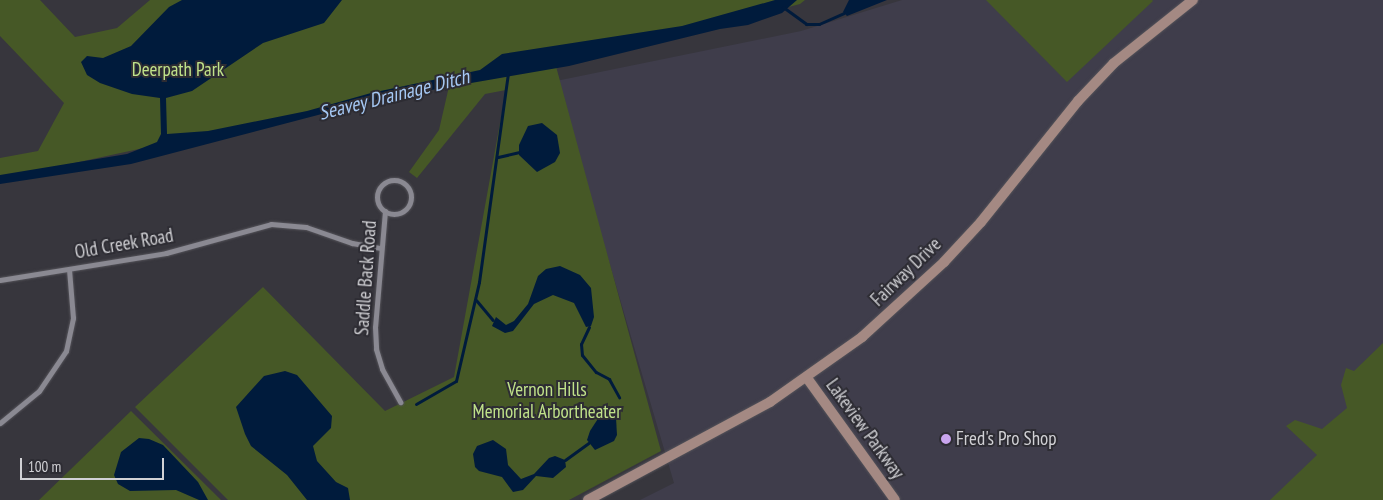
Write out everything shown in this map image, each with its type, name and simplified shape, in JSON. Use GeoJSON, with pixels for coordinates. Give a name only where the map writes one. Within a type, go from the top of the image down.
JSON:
{"type":"FeatureCollection","features":[{"type":"Feature","properties":{"kind":"main road","name":"Fairway Drive"},"geometry":{"type":"LineString","coordinates":[[588,500],[724,429],[807,378],[862,337],[944,262],[981,222],[1078,101],[1114,64],[1193,0]]}},
{"type":"Feature","properties":{"kind":"main road","name":"Lakeview Parkway"},"geometry":{"type":"LineString","coordinates":[[807,378],[895,500]]}},
{"type":"Feature","properties":{"kind":"street","name":"Saddle Back Road"},"geometry":{"type":"LineString","coordinates":[[385,211],[400,212],[409,205],[410,194],[400,181],[389,180],[378,191],[377,202],[385,211],[380,248],[376,349],[382,369],[400,402]]}},
{"type":"Feature","properties":{"kind":"street","name":"Old Creek Road"},"geometry":{"type":"LineString","coordinates":[[0,280],[166,253],[250,228],[271,224],[306,227],[352,243],[380,248]]}},
{"type":"Feature","properties":{"kind":"street"},"geometry":{"type":"LineString","coordinates":[[0,423],[39,392],[66,351],[73,318],[69,269]]}},
{"type":"Feature","properties":{"kind":"shaded area"},"geometry":{"type":"Polygon","coordinates":[[[902,0],[1383,0],[1383,500],[640,500],[674,483],[556,81],[801,31],[902,0]]]}},
{"type":"Feature","properties":{"kind":"green space"},"geometry":{"type":"Polygon","coordinates":[[[0,0],[40,0],[75,37],[117,28],[150,0],[805,0],[800,4],[667,39],[554,59],[661,451],[569,500],[228,500],[135,407],[263,287],[385,411],[454,377],[506,90],[485,94],[417,178],[409,172],[439,130],[450,82],[0,179],[0,158],[38,151],[64,103],[0,36],[0,0]]]}},
{"type":"Feature","properties":{"kind":"green space"},"geometry":{"type":"Polygon","coordinates":[[[986,0],[1152,0],[1153,1],[1067,82],[986,0]]]}},
{"type":"Feature","properties":{"kind":"green space"},"geometry":{"type":"Polygon","coordinates":[[[1383,343],[1383,500],[1270,500],[1317,455],[1286,426],[1295,420],[1322,429],[1347,408],[1341,385],[1346,368],[1354,371],[1383,343]]]}},
{"type":"Feature","properties":{"kind":"green space"},"geometry":{"type":"Polygon","coordinates":[[[131,411],[221,500],[39,500],[131,411]]]}},
{"type":"Feature","properties":{"kind":"water","name":"Seavey Drainage Ditch"},"geometry":{"type":"Polygon","coordinates":[[[182,0],[342,0],[324,23],[263,43],[192,91],[166,98],[167,134],[208,131],[307,111],[371,93],[480,70],[502,54],[682,26],[775,0],[797,0],[782,13],[748,25],[720,29],[569,66],[379,99],[131,164],[0,184],[0,175],[127,154],[157,142],[161,134],[160,98],[132,94],[100,83],[87,75],[81,62],[87,56],[103,58],[131,46],[169,7],[182,0]]]}},
{"type":"Feature","properties":{"kind":"water"},"geometry":{"type":"Polygon","coordinates":[[[849,0],[887,0],[847,16],[843,12],[849,0]]]}},
{"type":"Feature","properties":{"kind":"water"},"geometry":{"type":"Polygon","coordinates":[[[542,123],[557,135],[560,153],[555,162],[537,172],[519,155],[519,145],[528,126],[542,123]]]}},
{"type":"Feature","properties":{"kind":"water"},"geometry":{"type":"Polygon","coordinates":[[[560,266],[580,275],[591,288],[594,317],[591,326],[586,327],[574,303],[553,295],[534,304],[513,331],[505,333],[492,326],[496,317],[506,325],[514,321],[528,304],[538,276],[546,269],[560,266]]]}},
{"type":"Feature","properties":{"kind":"water"},"geometry":{"type":"Polygon","coordinates":[[[285,371],[297,375],[332,416],[331,428],[313,446],[317,461],[336,482],[348,488],[350,500],[307,500],[287,475],[251,446],[236,407],[264,376],[285,371]]]}},
{"type":"Feature","properties":{"kind":"water"},"geometry":{"type":"Polygon","coordinates":[[[609,413],[616,418],[617,435],[614,441],[595,450],[587,440],[590,431],[601,414],[609,413]]]}},
{"type":"Feature","properties":{"kind":"water"},"geometry":{"type":"Polygon","coordinates":[[[139,438],[149,439],[163,445],[198,482],[208,500],[199,500],[176,490],[130,491],[118,484],[114,475],[121,452],[139,438]]]}},
{"type":"Feature","properties":{"kind":"water"},"geometry":{"type":"Polygon","coordinates":[[[493,440],[506,449],[508,465],[521,479],[534,474],[549,458],[555,456],[565,460],[566,467],[553,478],[536,476],[523,490],[513,492],[502,477],[479,471],[475,467],[473,454],[477,446],[493,440]]]}},
{"type":"Feature","properties":{"kind":"waterway"},"geometry":{"type":"LineString","coordinates":[[783,7],[806,24],[819,24],[844,13]]}},
{"type":"Feature","properties":{"kind":"waterway"},"geometry":{"type":"LineString","coordinates":[[416,404],[456,381],[479,282],[508,72]]}},
{"type":"Feature","properties":{"kind":"waterway"},"geometry":{"type":"LineString","coordinates":[[498,157],[519,152]]}},
{"type":"Feature","properties":{"kind":"waterway"},"geometry":{"type":"LineString","coordinates":[[476,300],[493,320]]}},
{"type":"Feature","properties":{"kind":"waterway"},"geometry":{"type":"LineString","coordinates":[[589,327],[581,344],[582,355],[596,372],[609,379],[619,397]]}},
{"type":"Feature","properties":{"kind":"waterway"},"geometry":{"type":"LineString","coordinates":[[565,460],[588,443]]}},
{"type":"Feature","properties":{"kind":"place","name":"Fred's Pro Shop"},"geometry":{"type":"Point","coordinates":[946,439]}},
{"type":"Feature","properties":{"kind":"park label","name":"Deerpath Park"},"geometry":{"type":"Point","coordinates":[178,70]}},
{"type":"Feature","properties":{"kind":"park label","name":"Vernon Hills Memorial Arbortheater"},"geometry":{"type":"Point","coordinates":[547,401]}}]}
